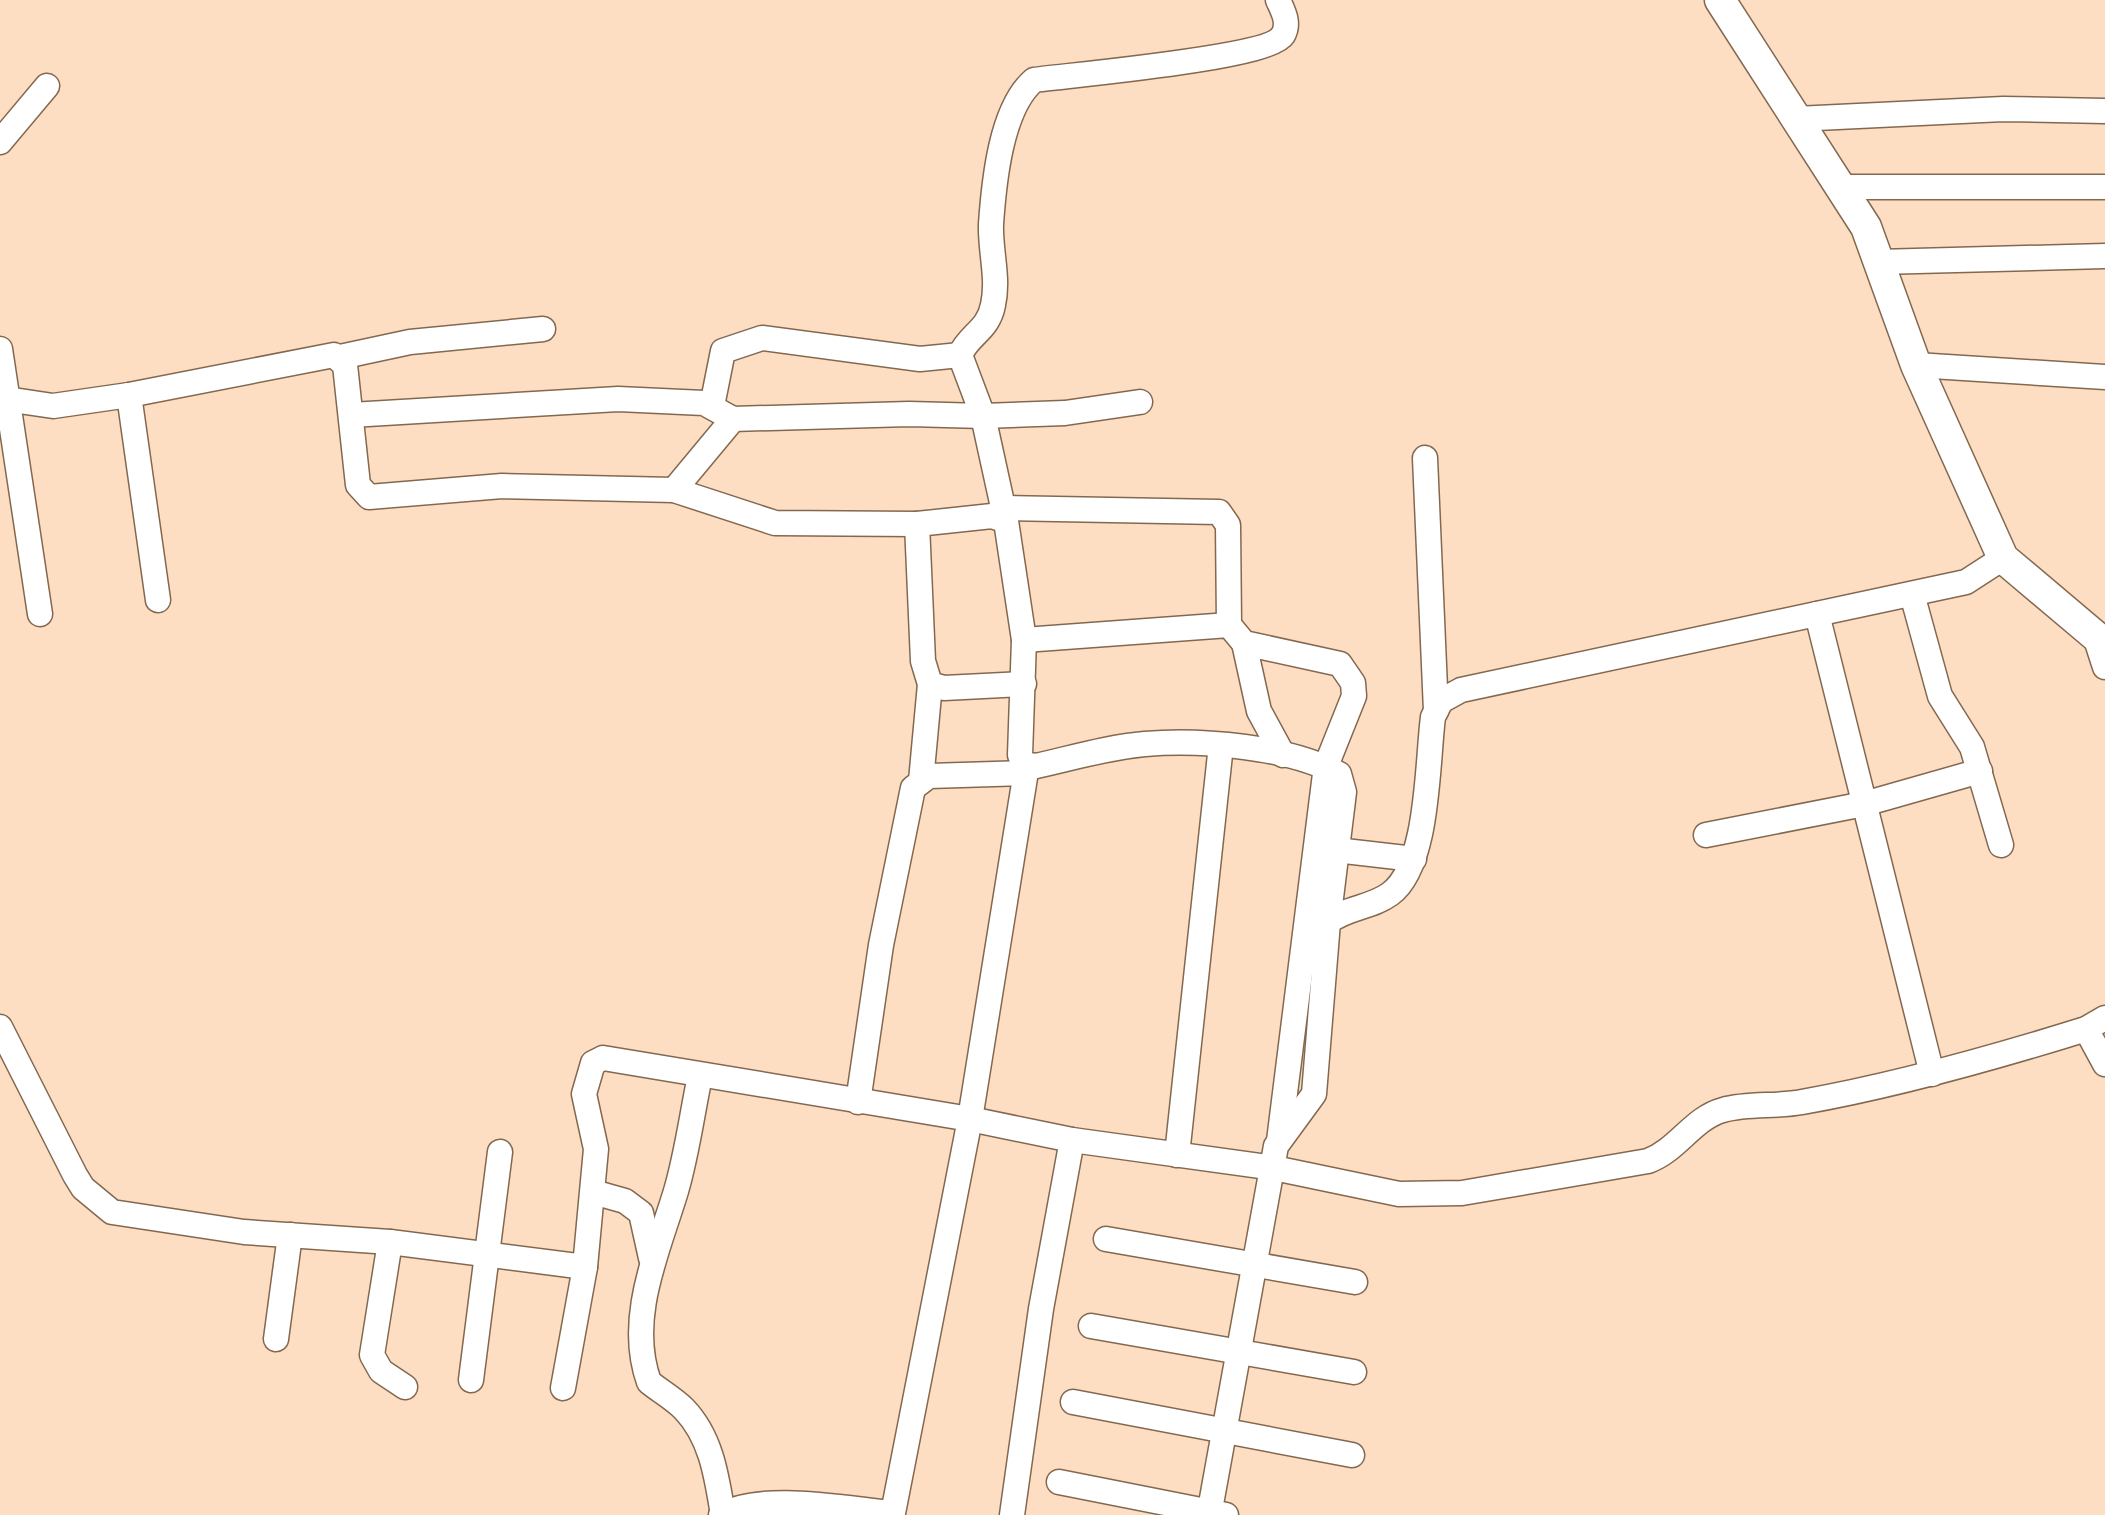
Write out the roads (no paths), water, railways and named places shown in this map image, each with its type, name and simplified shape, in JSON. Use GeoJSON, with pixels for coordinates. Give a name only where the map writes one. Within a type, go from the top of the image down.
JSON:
{"type":"FeatureCollection","features":[{"type":"Feature","properties":{"kind":"main road"},"geometry":{"type":"LineString","coordinates":[[1720,0],[1866,227],[1916,365],[2003,558],[2100,640]]}},
{"type":"Feature","properties":{"kind":"street"},"geometry":{"type":"LineString","coordinates":[[712,406],[723,351],[746,341],[762,338],[920,359],[960,355],[991,316],[995,284],[991,226],[1006,133],[1019,93],[1034,80],[1236,54],[1270,45],[1284,33],[1285,17],[1278,0]]}},
{"type":"Feature","properties":{"kind":"street"},"geometry":{"type":"LineString","coordinates":[[0,142],[47,86]]}},
{"type":"Feature","properties":{"kind":"street"},"geometry":{"type":"LineString","coordinates":[[1796,119],[2003,109],[2105,111]]}},
{"type":"Feature","properties":{"kind":"street"},"geometry":{"type":"LineString","coordinates":[[1839,187],[2105,187]]}},
{"type":"Feature","properties":{"kind":"street"},"geometry":{"type":"LineString","coordinates":[[1878,262],[2105,256]]}},
{"type":"Feature","properties":{"kind":"street"},"geometry":{"type":"LineString","coordinates":[[3,399],[53,406],[129,395],[410,342],[543,329]]}},
{"type":"Feature","properties":{"kind":"street"},"geometry":{"type":"LineString","coordinates":[[0,349],[3,399],[40,614]]}},
{"type":"Feature","properties":{"kind":"street"},"geometry":{"type":"LineString","coordinates":[[700,1076],[676,1191],[658,1236],[643,1311],[649,1382],[685,1410],[702,1435],[720,1484],[722,1515],[749,1505],[818,1506],[897,1514],[970,1119],[1026,769],[1020,755],[1024,640],[1004,514],[983,416],[960,355]]}},
{"type":"Feature","properties":{"kind":"street"},"geometry":{"type":"LineString","coordinates":[[340,357],[345,365],[358,485],[361,492],[376,499],[502,486],[674,490],[775,523],[917,524],[1004,514],[1219,512],[1228,525],[1236,634],[1259,711],[1283,755]]}},
{"type":"Feature","properties":{"kind":"street"},"geometry":{"type":"LineString","coordinates":[[1916,365],[2105,377]]}},
{"type":"Feature","properties":{"kind":"street"},"geometry":{"type":"LineString","coordinates":[[129,395],[158,600]]}},
{"type":"Feature","properties":{"kind":"street"},"geometry":{"type":"LineString","coordinates":[[351,415],[618,399],[712,406],[733,419],[1065,413],[1140,402]]}},
{"type":"Feature","properties":{"kind":"street"},"geometry":{"type":"LineString","coordinates":[[674,490],[733,419]]}},
{"type":"Feature","properties":{"kind":"street"},"geometry":{"type":"LineString","coordinates":[[1328,922],[1348,908],[1379,901],[1393,892],[1414,859],[1436,711],[1425,458]]}},
{"type":"Feature","properties":{"kind":"street"},"geometry":{"type":"LineString","coordinates":[[917,524],[923,661],[930,684],[921,781]]}},
{"type":"Feature","properties":{"kind":"street"},"geometry":{"type":"LineString","coordinates":[[1436,711],[1441,701],[1461,690],[1966,582],[2003,558]]}},
{"type":"Feature","properties":{"kind":"street"},"geometry":{"type":"LineString","coordinates":[[1912,594],[1940,696],[1972,747],[2001,845]]}},
{"type":"Feature","properties":{"kind":"street"},"geometry":{"type":"LineString","coordinates":[[1817,614],[1932,1074]]}},
{"type":"Feature","properties":{"kind":"street"},"geometry":{"type":"LineString","coordinates":[[1024,640],[1236,634],[1346,667],[1353,683],[1354,696],[1326,766],[1279,1142],[1225,1430],[1215,1514],[1059,1482]]}},
{"type":"Feature","properties":{"kind":"street"},"geometry":{"type":"LineString","coordinates":[[2100,640],[2105,667]]}},
{"type":"Feature","properties":{"kind":"street"},"geometry":{"type":"LineString","coordinates":[[930,684],[944,688],[1024,684]]}},
{"type":"Feature","properties":{"kind":"street"},"geometry":{"type":"LineString","coordinates":[[858,1102],[881,945],[909,798],[921,781],[929,776],[1026,769],[1145,744],[1221,745],[1326,766],[1339,774],[1343,782],[1314,1094],[1279,1142]]}},
{"type":"Feature","properties":{"kind":"street"},"geometry":{"type":"LineString","coordinates":[[1177,1155],[1221,745]]}},
{"type":"Feature","properties":{"kind":"street"},"geometry":{"type":"LineString","coordinates":[[1706,835],[1864,804],[1980,771]]}},
{"type":"Feature","properties":{"kind":"street"},"geometry":{"type":"LineString","coordinates":[[1336,850],[1414,859]]}},
{"type":"Feature","properties":{"kind":"street"},"geometry":{"type":"LineString","coordinates":[[563,1388],[585,1267],[593,1192],[596,1149],[584,1094],[593,1063],[612,1057],[700,1076],[970,1119],[1072,1140],[1274,1168],[1399,1194],[1462,1193],[1648,1161],[1671,1150],[1707,1117],[1722,1110],[1799,1103],[1932,1074],[2096,1024],[2105,1064]]}},
{"type":"Feature","properties":{"kind":"street"},"geometry":{"type":"LineString","coordinates":[[0,1027],[75,1175],[83,1188],[112,1212],[290,1235],[487,1253],[585,1267]]}},
{"type":"Feature","properties":{"kind":"street"},"geometry":{"type":"LineString","coordinates":[[1012,1515],[1041,1309],[1072,1140]]}},
{"type":"Feature","properties":{"kind":"street"},"geometry":{"type":"LineString","coordinates":[[471,1380],[500,1152]]}},
{"type":"Feature","properties":{"kind":"street"},"geometry":{"type":"LineString","coordinates":[[593,1192],[625,1201],[641,1213],[652,1264]]}},
{"type":"Feature","properties":{"kind":"street"},"geometry":{"type":"LineString","coordinates":[[276,1339],[290,1235]]}},
{"type":"Feature","properties":{"kind":"street"},"geometry":{"type":"LineString","coordinates":[[1106,1239],[1355,1282]]}},
{"type":"Feature","properties":{"kind":"street"},"geometry":{"type":"LineString","coordinates":[[390,1242],[372,1355],[381,1371],[405,1387]]}},
{"type":"Feature","properties":{"kind":"street"},"geometry":{"type":"LineString","coordinates":[[1091,1326],[1354,1372]]}},
{"type":"Feature","properties":{"kind":"street"},"geometry":{"type":"LineString","coordinates":[[1073,1402],[1352,1455]]}}]}
